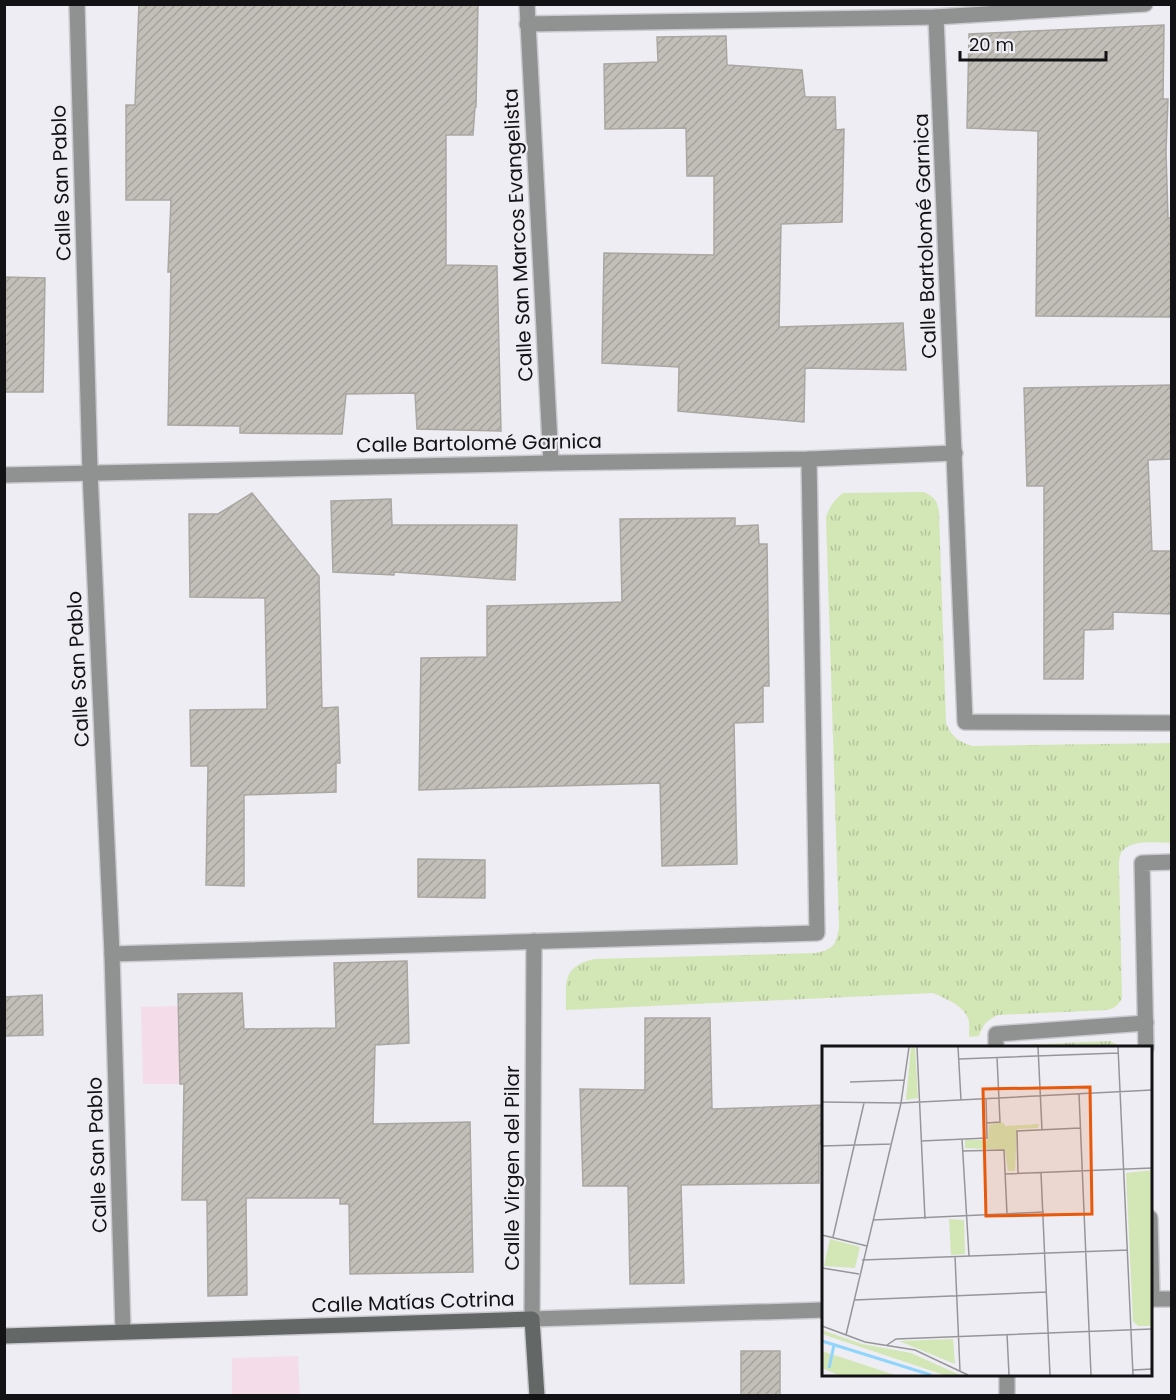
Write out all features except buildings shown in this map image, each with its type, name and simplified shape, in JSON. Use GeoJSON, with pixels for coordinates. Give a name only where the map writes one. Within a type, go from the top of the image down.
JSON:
{"type":"FeatureCollection","features":[{"type":"Feature","properties":{"kind":"street","name":"Calle San Pablo"},"geometry":{"type":"LineString","coordinates":[[77,4],[90,472],[112,954],[123,1332]]}},
{"type":"Feature","properties":{"kind":"street","name":"Calle San Marcos Evangelista"},"geometry":{"type":"LineString","coordinates":[[526,4],[551,463]]}},
{"type":"Feature","properties":{"kind":"street"},"geometry":{"type":"LineString","coordinates":[[527,24],[936,17],[1145,4]]}},
{"type":"Feature","properties":{"kind":"street","name":"Calle Bartolomé Garnica"},"geometry":{"type":"LineString","coordinates":[[936,17],[964,722],[1172,723]]}},
{"type":"Feature","properties":{"kind":"street","name":"Calle Bartolomé Garnica"},"geometry":{"type":"LineString","coordinates":[[4,475],[809,459],[954,453]]}},
{"type":"Feature","properties":{"kind":"street"},"geometry":{"type":"LineString","coordinates":[[112,954],[817,933],[809,459]]}},
{"type":"Feature","properties":{"kind":"street"},"geometry":{"type":"LineString","coordinates":[[1146,1046],[1142,863],[1172,862]]}},
{"type":"Feature","properties":{"kind":"street","name":"Calle Virgen del Pilar"},"geometry":{"type":"LineString","coordinates":[[534,941],[532,1319],[537,1395]]}},
{"type":"Feature","properties":{"kind":"street"},"geometry":{"type":"LineString","coordinates":[[996,1046],[996,1034],[1146,1023]]}},
{"type":"Feature","properties":{"kind":"street"},"geometry":{"type":"LineString","coordinates":[[1152,1299],[1172,1299]]}},
{"type":"Feature","properties":{"kind":"street","name":"Calle Matías Cotrina"},"geometry":{"type":"LineString","coordinates":[[4,1336],[822,1310]]}},
{"type":"Feature","properties":{"kind":"street"},"geometry":{"type":"LineString","coordinates":[[1006,1376],[1007,1395]]}},
{"type":"Feature","properties":{"kind":"shaded area"},"geometry":{"type":"Polygon","coordinates":[[[178,1006],[180,1084],[143,1084],[141,1007],[178,1006]]]}},
{"type":"Feature","properties":{"kind":"shaded area"},"geometry":{"type":"Polygon","coordinates":[[[298,1356],[300,1395],[232,1395],[232,1358],[298,1356]]]}},
{"type":"Feature","properties":{"kind":"green space"},"geometry":{"type":"Polygon","coordinates":[[[924,492],[934,499],[939,511],[946,723],[953,735],[972,746],[1171,743],[1171,843],[1135,844],[1123,850],[1119,858],[1122,998],[1119,1003],[1107,1010],[998,1015],[986,1023],[979,1036],[969,1037],[969,1022],[966,1013],[953,1002],[933,993],[566,1010],[566,984],[571,971],[576,966],[594,959],[816,953],[827,950],[833,945],[839,927],[826,517],[837,498],[843,493],[924,492]]]}},
{"type":"Feature","properties":{"kind":"green space"},"geometry":{"type":"Polygon","coordinates":[[[1110,1041],[1119,1046],[1018,1046],[1110,1041]]]}}]}
